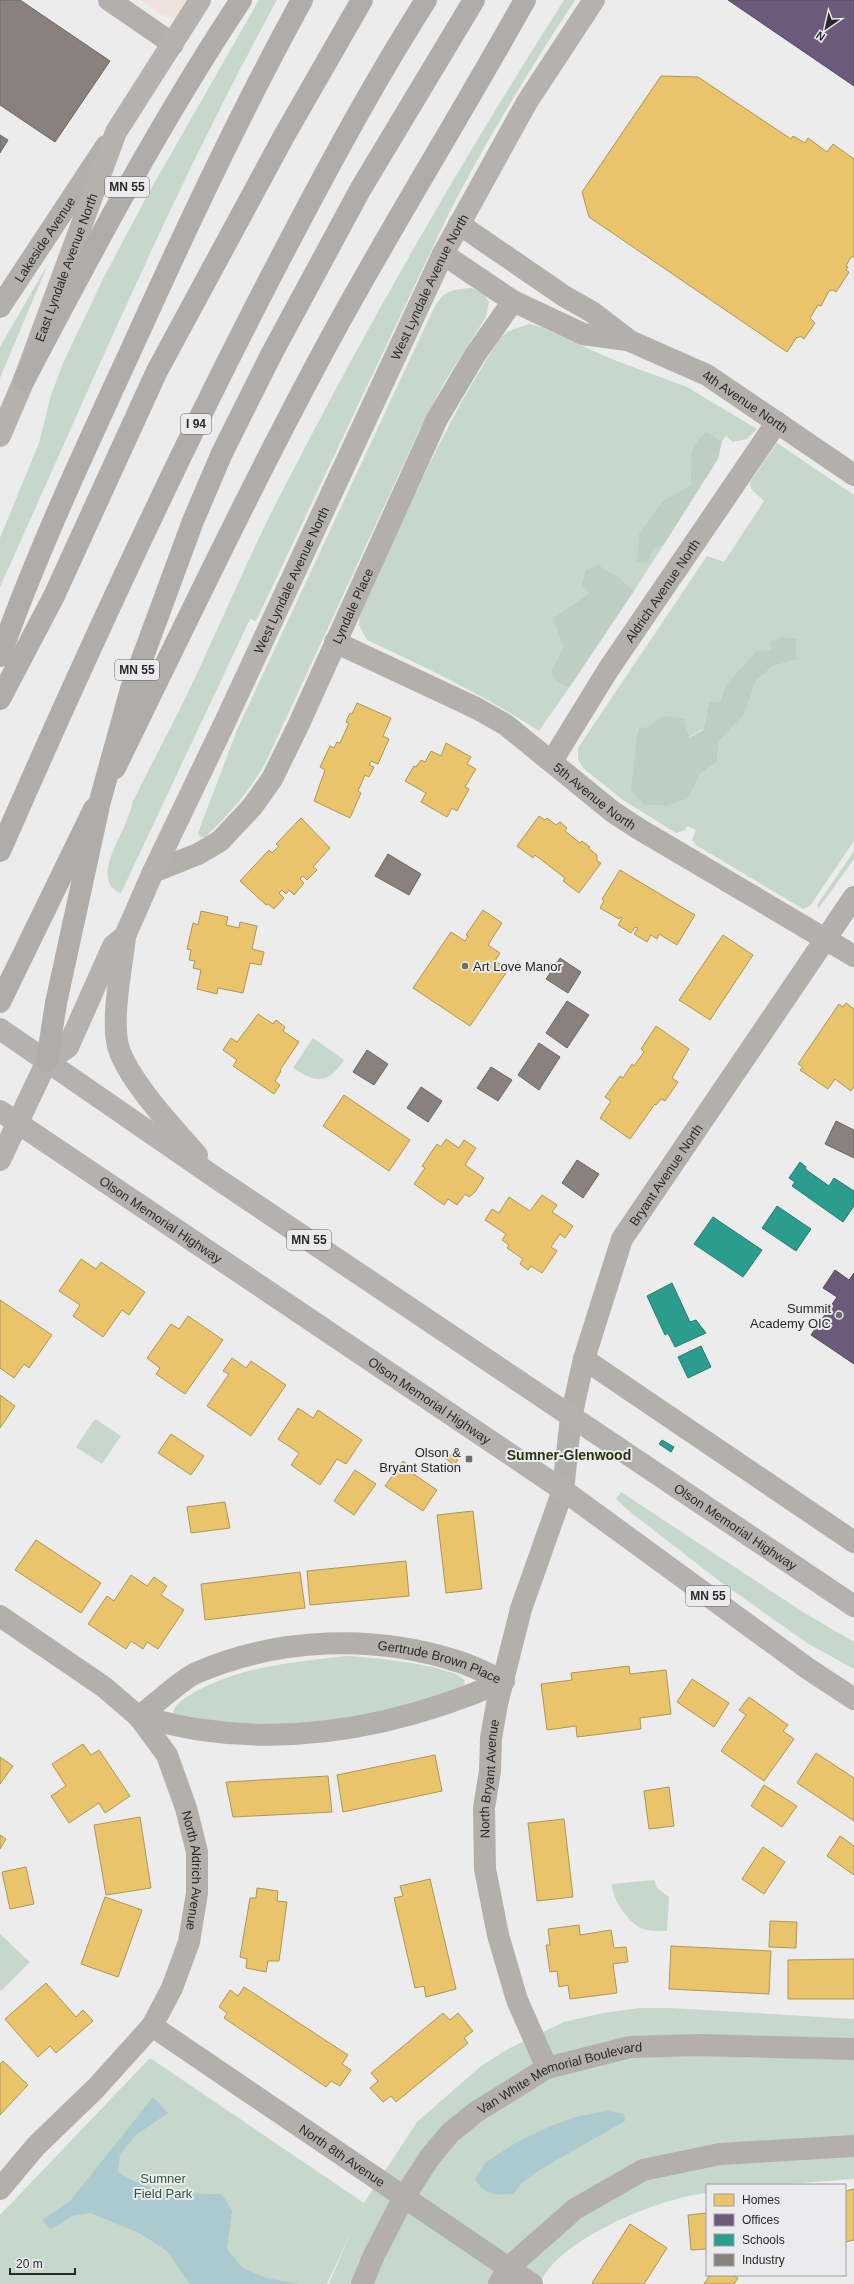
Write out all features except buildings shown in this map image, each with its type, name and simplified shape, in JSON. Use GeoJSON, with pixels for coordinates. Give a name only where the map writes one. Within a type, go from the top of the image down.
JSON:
{"type":"FeatureCollection","features":[{"type":"Feature","properties":{"kind":"highway","name":"MN 55"},"geometry":{"type":"LineString","coordinates":[[24,380],[130,182],[179,98],[241,0]]}},
{"type":"Feature","properties":{"kind":"highway"},"geometry":{"type":"LineString","coordinates":[[0,656],[26,583],[151,302],[228,138],[302,0]]}},
{"type":"Feature","properties":{"kind":"highway"},"geometry":{"type":"LineString","coordinates":[[0,699],[54,596],[157,371],[284,136],[362,0]]}},
{"type":"Feature","properties":{"kind":"highway","name":"MN 55"},"geometry":{"type":"LineString","coordinates":[[47,1061],[56,1003],[91,840],[124,711],[159,610],[196,515],[222,453],[329,247],[402,117],[474,0]]}},
{"type":"Feature","properties":{"kind":"highway"},"geometry":{"type":"LineString","coordinates":[[0,1002],[302,393],[397,220],[525,0]]}},
{"type":"Feature","properties":{"kind":"highway","name":"I 94"},"geometry":{"type":"LineString","coordinates":[[0,851],[122,578],[231,352],[328,171],[422,5]]}},
{"type":"Feature","properties":{"kind":"main road","name":"East Lyndale Avenue North"},"geometry":{"type":"LineString","coordinates":[[0,436],[24,380],[116,132],[200,0]]}},
{"type":"Feature","properties":{"kind":"main road","name":"West Lyndale Avenue North"},"geometry":{"type":"LineString","coordinates":[[47,1061],[68,1047],[113,946],[125,936],[153,872],[225,722],[443,254],[527,102],[594,0]]}},
{"type":"Feature","properties":{"kind":"main road"},"geometry":{"type":"LineString","coordinates":[[125,936],[117,1003],[118,1046],[125,1062],[152,1102],[216,1178]]}},
{"type":"Feature","properties":{"kind":"main road","name":"Olson Memorial Highway"},"geometry":{"type":"LineString","coordinates":[[0,1029],[216,1178],[854,1606]]}},
{"type":"Feature","properties":{"kind":"main road"},"geometry":{"type":"LineString","coordinates":[[0,1160],[47,1061]]}},
{"type":"Feature","properties":{"kind":"main road","name":"Olson Memorial Highway"},"geometry":{"type":"LineString","coordinates":[[0,1111],[563,1490],[725,1609],[854,1699]]}},
{"type":"Feature","properties":{"kind":"street"},"geometry":{"type":"LineString","coordinates":[[109,0],[173,44]]}},
{"type":"Feature","properties":{"kind":"street","name":"Lakeside Avenue"},"geometry":{"type":"LineString","coordinates":[[0,307],[116,132]]}},
{"type":"Feature","properties":{"kind":"street","name":"4th Avenue North"},"geometry":{"type":"LineString","coordinates":[[459,224],[564,296],[592,312],[630,341],[707,375],[854,475]]}},
{"type":"Feature","properties":{"kind":"street","name":"4th Avenue North"},"geometry":{"type":"LineString","coordinates":[[443,254],[513,301],[583,334],[630,341]]}},
{"type":"Feature","properties":{"kind":"street","name":"Lyndale Place"},"geometry":{"type":"LineString","coordinates":[[153,872],[198,854],[220,840],[252,807],[272,779],[298,726],[334,642],[437,419],[475,355],[513,301]]}},
{"type":"Feature","properties":{"kind":"street","name":"Aldrich Avenue North"},"geometry":{"type":"LineString","coordinates":[[552,761],[608,670],[777,422]]}},
{"type":"Feature","properties":{"kind":"street","name":"5th Avenue North"},"geometry":{"type":"LineString","coordinates":[[334,642],[476,708],[506,725],[602,803],[639,829],[854,956]]}},
{"type":"Feature","properties":{"kind":"street","name":"Bryant Avenue North"},"geometry":{"type":"LineString","coordinates":[[563,1490],[571,1417],[584,1359],[622,1239],[854,897]]}},
{"type":"Feature","properties":{"kind":"street"},"geometry":{"type":"LineString","coordinates":[[584,1359],[854,1542]]}},
{"type":"Feature","properties":{"kind":"street","name":"North Bryant Avenue"},"geometry":{"type":"LineString","coordinates":[[547,2068],[517,2000],[498,1935],[485,1869],[484,1808],[490,1771],[491,1738],[497,1704],[504,1682],[521,1609],[563,1490]]}},
{"type":"Feature","properties":{"kind":"street","name":"North Aldrich Avenue"},"geometry":{"type":"LineString","coordinates":[[0,1616],[104,1687],[139,1717],[167,1755],[186,1808],[197,1852],[197,1893],[189,1942],[172,1988],[152,2026],[96,2088],[36,2146],[0,2189]]}},
{"type":"Feature","properties":{"kind":"street","name":"Gertrude Brown Place"},"geometry":{"type":"LineString","coordinates":[[139,1717],[195,1673],[263,1651],[330,1642],[405,1648],[460,1662],[504,1682]]}},
{"type":"Feature","properties":{"kind":"street","name":"Gertrude Brown Place"},"geometry":{"type":"LineString","coordinates":[[139,1717],[202,1730],[267,1735],[324,1733],[390,1720],[447,1705],[504,1682]]}},
{"type":"Feature","properties":{"kind":"street","name":"North 8th Avenue"},"geometry":{"type":"LineString","coordinates":[[152,2026],[404,2197],[504,2276],[532,2284]]}},
{"type":"Feature","properties":{"kind":"street","name":"Van White Memorial Boulevard"},"geometry":{"type":"LineString","coordinates":[[362,2284],[374,2255],[404,2197],[430,2157],[450,2133],[476,2112],[547,2068],[630,2047],[706,2045],[854,2049]]}},
{"type":"Feature","properties":{"kind":"street"},"geometry":{"type":"LineString","coordinates":[[504,2276],[575,2209],[643,2170],[720,2154],[854,2146]]}},
{"type":"Feature","properties":{"kind":"shaded area"},"geometry":{"type":"Polygon","coordinates":[[[140,0],[192,0],[186,12],[174,17],[162,15],[140,0]]]}},
{"type":"Feature","properties":{"kind":"green space"},"geometry":{"type":"Polygon","coordinates":[[[259,0],[277,0],[202,144],[167,217],[0,587],[0,538],[39,443],[51,395],[64,361],[104,277],[147,196],[259,0]]]}},
{"type":"Feature","properties":{"kind":"green space"},"geometry":{"type":"Polygon","coordinates":[[[564,0],[575,0],[508,106],[448,215],[256,621],[250,619],[121,893],[113,888],[108,881],[108,872],[113,851],[125,825],[133,801],[192,684],[276,504],[351,360],[419,239],[490,119],[564,0]]]}},
{"type":"Feature","properties":{"kind":"green space"},"geometry":{"type":"Polygon","coordinates":[[[48,264],[0,378],[0,347],[48,264]]]}},
{"type":"Feature","properties":{"kind":"green space"},"geometry":{"type":"Polygon","coordinates":[[[471,288],[484,294],[489,302],[486,317],[444,383],[418,433],[265,764],[252,784],[222,820],[205,837],[200,837],[198,833],[237,730],[432,312],[443,296],[447,293],[471,288]]]}},
{"type":"Feature","properties":{"kind":"green space"},"geometry":{"type":"Polygon","coordinates":[[[529,324],[541,327],[614,360],[687,387],[757,429],[747,439],[733,442],[726,436],[722,441],[707,432],[690,461],[691,486],[663,501],[653,549],[663,546],[634,591],[621,579],[589,593],[553,618],[563,648],[550,672],[558,683],[569,688],[539,731],[476,694],[367,640],[359,625],[360,616],[408,509],[442,438],[480,370],[501,337],[509,331],[529,324]]]}},
{"type":"Feature","properties":{"kind":"green space"},"geometry":{"type":"Polygon","coordinates":[[[707,432],[722,441],[718,459],[663,546],[653,549],[648,563],[637,562],[639,534],[663,501],[691,485],[690,462],[693,449],[707,432]]]}},
{"type":"Feature","properties":{"kind":"green space"},"geometry":{"type":"Polygon","coordinates":[[[777,443],[854,495],[854,841],[810,906],[803,909],[696,845],[692,840],[696,830],[687,826],[685,830],[676,833],[623,800],[583,768],[578,759],[578,748],[707,556],[724,562],[764,501],[751,489],[750,482],[777,443]],[[772,650],[725,686],[720,702],[709,702],[703,729],[688,738],[637,727],[646,805],[667,806],[688,799],[700,774],[717,762],[719,741],[743,714],[756,681],[773,666],[796,660],[772,650]]]}},
{"type":"Feature","properties":{"kind":"green space"},"geometry":{"type":"Polygon","coordinates":[[[598,565],[621,579],[634,591],[569,688],[558,683],[550,672],[563,648],[553,618],[589,593],[582,585],[586,570],[598,565]]]}},
{"type":"Feature","properties":{"kind":"green space"},"geometry":{"type":"Polygon","coordinates":[[[781,637],[796,639],[796,660],[773,666],[756,681],[744,714],[719,741],[717,762],[700,774],[688,799],[667,806],[645,805],[631,790],[638,727],[647,728],[664,716],[684,719],[689,738],[703,730],[709,702],[720,702],[725,686],[757,651],[771,650],[770,642],[781,637]]]}},
{"type":"Feature","properties":{"kind":"green space"},"geometry":{"type":"Polygon","coordinates":[[[854,851],[854,859],[819,908],[817,905],[854,851]]]}},
{"type":"Feature","properties":{"kind":"green space"},"geometry":{"type":"Polygon","coordinates":[[[313,1038],[344,1060],[333,1074],[322,1079],[309,1077],[293,1068],[313,1038]]]}},
{"type":"Feature","properties":{"kind":"green space"},"geometry":{"type":"Polygon","coordinates":[[[95,1419],[121,1436],[102,1464],[76,1447],[95,1419]]]}},
{"type":"Feature","properties":{"kind":"green space"},"geometry":{"type":"Polygon","coordinates":[[[621,1492],[803,1612],[854,1642],[854,1669],[807,1643],[718,1580],[629,1511],[616,1499],[621,1492]]]}},
{"type":"Feature","properties":{"kind":"green space"},"geometry":{"type":"Polygon","coordinates":[[[347,1656],[390,1660],[429,1666],[458,1675],[465,1681],[464,1685],[414,1706],[304,1726],[210,1721],[173,1713],[176,1705],[205,1687],[243,1672],[285,1664],[347,1656]]]}},
{"type":"Feature","properties":{"kind":"green space"},"geometry":{"type":"Polygon","coordinates":[[[654,1880],[657,1888],[669,1897],[667,1931],[646,1930],[637,1926],[622,1910],[613,1890],[612,1884],[654,1880]]]}},
{"type":"Feature","properties":{"kind":"green space"},"geometry":{"type":"Polygon","coordinates":[[[0,1934],[30,1962],[1,1991],[0,1990],[0,1934]]]}},
{"type":"Feature","properties":{"kind":"green space","name":"Sumner Field Park"},"geometry":{"type":"Polygon","coordinates":[[[640,2008],[670,2008],[854,2019],[854,2179],[789,2184],[706,2184],[706,2193],[668,2201],[646,2209],[584,2239],[567,2251],[553,2264],[538,2284],[329,2284],[352,2229],[327,2284],[0,2284],[0,2215],[150,2058],[364,2203],[417,2122],[481,2066],[508,2049],[564,2022],[603,2013],[640,2008]]]}},
{"type":"Feature","properties":{"kind":"water"},"geometry":{"type":"Polygon","coordinates":[[[153,2097],[168,2113],[136,2135],[120,2154],[118,2172],[142,2185],[155,2189],[194,2194],[222,2194],[232,2211],[227,2249],[243,2268],[266,2278],[298,2284],[190,2284],[167,2251],[141,2234],[91,2213],[72,2216],[51,2229],[42,2220],[70,2201],[153,2097]]]}},
{"type":"Feature","properties":{"kind":"water"},"geometry":{"type":"Polygon","coordinates":[[[608,2111],[624,2114],[625,2121],[541,2169],[523,2182],[513,2194],[491,2193],[483,2189],[475,2179],[485,2163],[517,2142],[553,2125],[579,2116],[608,2111]]]}},
{"type":"Feature","properties":{"kind":"place","name":"Art Love Manor"},"geometry":{"type":"Point","coordinates":[465,966]}},
{"type":"Feature","properties":{"kind":"place","name":"Summit Academy OIC"},"geometry":{"type":"Point","coordinates":[839,1315]}},
{"type":"Feature","properties":{"kind":"place","name":"Olson & Bryant Station"},"geometry":{"type":"Point","coordinates":[469,1459]}},
{"type":"Feature","properties":{"kind":"district","name":"Sumner-Glenwood"},"geometry":{"type":"Point","coordinates":[569,1455]}}]}
